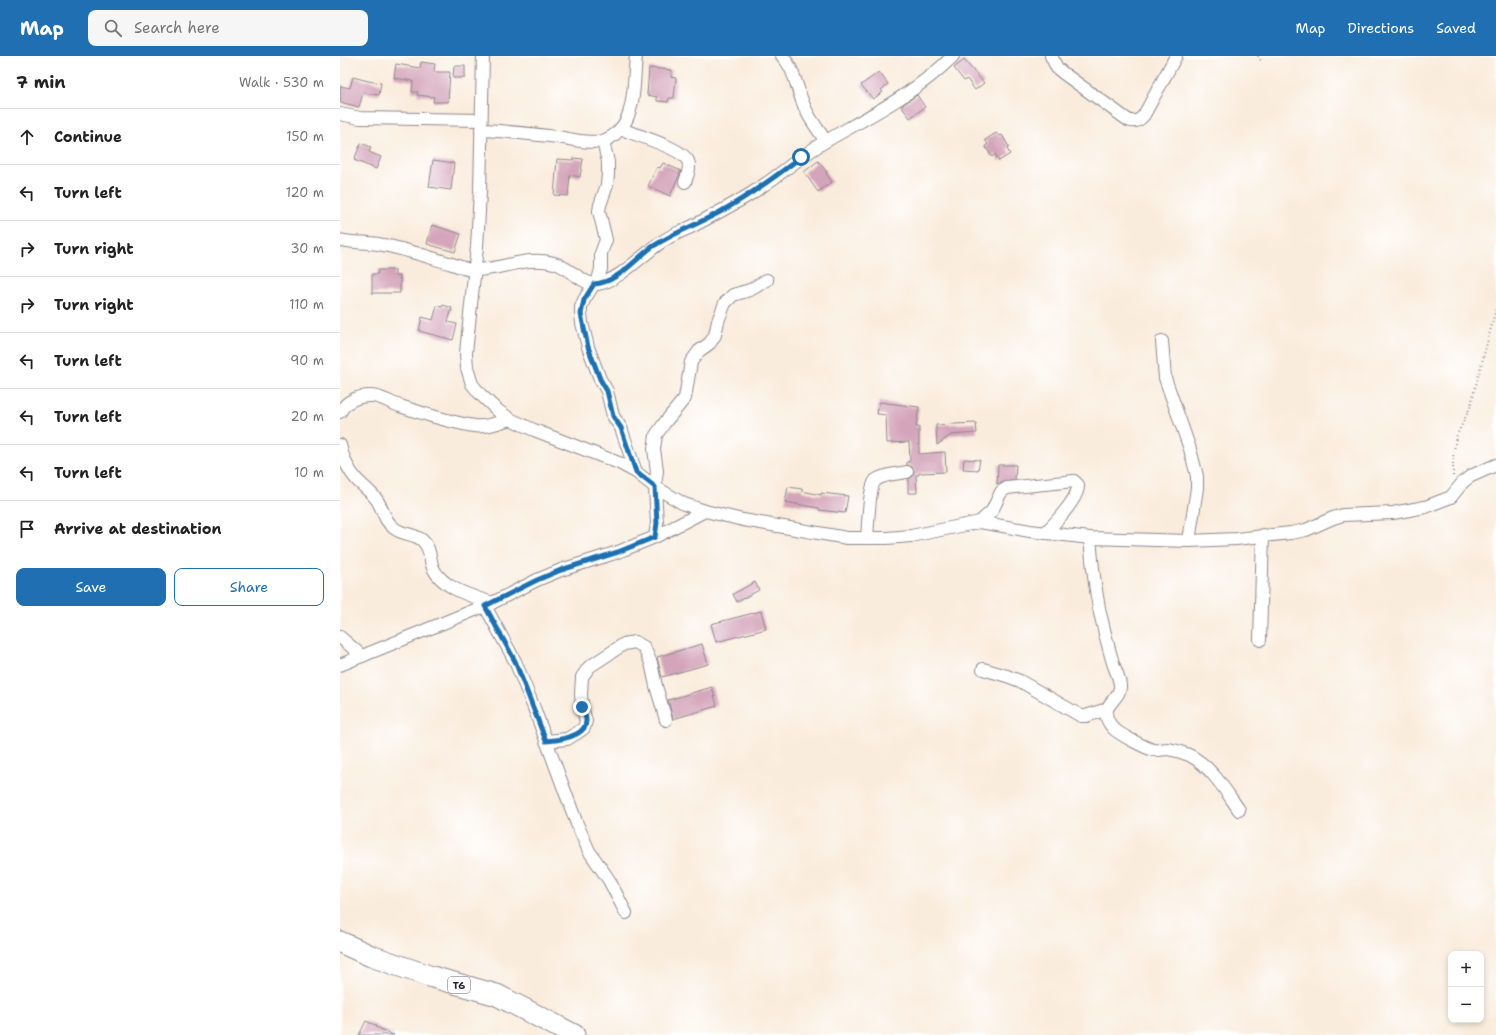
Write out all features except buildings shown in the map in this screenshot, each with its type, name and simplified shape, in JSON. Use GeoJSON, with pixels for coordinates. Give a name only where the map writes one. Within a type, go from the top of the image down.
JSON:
{"type":"FeatureCollection","features":[{"type":"Feature","properties":{"kind":"highway","name":"T6"},"geometry":{"type":"LineString","coordinates":[[340,942],[371,956],[429,976],[497,996],[574,1035]]}},
{"type":"Feature","properties":{"kind":"street"},"geometry":{"type":"LineString","coordinates":[[483,56],[480,192],[477,247],[468,327],[467,368],[472,384],[497,410],[510,418],[534,430],[619,463],[636,472],[655,487],[684,504],[705,511],[743,520],[847,538],[911,536],[980,522],[1045,533],[1090,538],[1189,540],[1236,539],[1306,530],[1343,515],[1393,513],[1425,507],[1451,496],[1463,482],[1471,476],[1496,465]]}},
{"type":"Feature","properties":{"kind":"street"},"geometry":{"type":"LineString","coordinates":[[340,114],[360,118],[481,125],[585,141],[603,141],[613,136],[621,129],[628,117],[633,98],[636,56]]}},
{"type":"Feature","properties":{"kind":"street"},"geometry":{"type":"LineString","coordinates":[[782,56],[787,62],[805,109],[826,141]]}},
{"type":"Feature","properties":{"kind":"street"},"geometry":{"type":"LineString","coordinates":[[340,240],[378,244],[474,271],[520,262],[540,261],[555,263],[570,270],[586,282],[595,284],[610,280],[652,248],[753,193],[801,157],[826,141],[873,115],[917,87],[940,69],[953,56]]}},
{"type":"Feature","properties":{"kind":"street"},"geometry":{"type":"LineString","coordinates":[[1051,56],[1057,68],[1063,73],[1128,120],[1135,122],[1144,115],[1176,56]]}},
{"type":"Feature","properties":{"kind":"street"},"geometry":{"type":"LineString","coordinates":[[621,129],[677,151],[686,158],[689,162],[689,171],[685,182]]}},
{"type":"Feature","properties":{"kind":"street"},"geometry":{"type":"LineString","coordinates":[[603,141],[608,162],[608,174],[607,184],[599,211],[606,240],[601,253],[601,269],[595,284],[582,307],[581,314],[588,347],[600,379],[607,391],[613,416],[621,428],[636,472]]}},
{"type":"Feature","properties":{"kind":"street"},"geometry":{"type":"LineString","coordinates":[[655,537],[657,523],[655,487],[657,471],[654,449],[656,435],[685,398],[691,362],[699,351],[710,343],[715,335],[718,321],[725,303],[733,295],[750,290],[767,280]]}},
{"type":"Feature","properties":{"kind":"street"},"geometry":{"type":"LineString","coordinates":[[1162,341],[1165,378],[1190,449],[1197,476],[1197,488],[1189,540]]}},
{"type":"Feature","properties":{"kind":"street"},"geometry":{"type":"LineString","coordinates":[[340,412],[342,407],[349,402],[357,398],[370,396],[378,397],[413,411],[476,426],[497,423],[510,418]]}},
{"type":"Feature","properties":{"kind":"street"},"geometry":{"type":"LineString","coordinates":[[340,445],[349,470],[378,502],[386,522],[394,529],[410,534],[423,541],[428,548],[431,563],[441,578],[461,592],[489,605],[515,661],[577,824],[589,851],[609,880],[626,913]]}},
{"type":"Feature","properties":{"kind":"street"},"geometry":{"type":"LineString","coordinates":[[867,538],[870,499],[874,482],[878,479],[907,472]]}},
{"type":"Feature","properties":{"kind":"street"},"geometry":{"type":"LineString","coordinates":[[980,522],[992,511],[998,496],[1003,490],[1011,487],[1074,481],[1078,485],[1077,492],[1062,516],[1045,533]]}},
{"type":"Feature","properties":{"kind":"street"},"geometry":{"type":"LineString","coordinates":[[340,665],[489,605],[537,580],[561,570],[618,552],[655,537],[705,511]]}},
{"type":"Feature","properties":{"kind":"street"},"geometry":{"type":"LineString","coordinates":[[1260,640],[1263,535]]}},
{"type":"Feature","properties":{"kind":"street"},"geometry":{"type":"LineString","coordinates":[[1090,538],[1100,612],[1120,686],[1119,692],[1107,709],[1106,713],[1109,722],[1114,729],[1123,735],[1154,750],[1168,749],[1181,752],[1197,760],[1222,784],[1239,810]]}},
{"type":"Feature","properties":{"kind":"street"},"geometry":{"type":"LineString","coordinates":[[340,637],[362,656]]}},
{"type":"Feature","properties":{"kind":"street"},"geometry":{"type":"LineString","coordinates":[[546,741],[567,739],[577,734],[584,728],[586,721],[582,707],[582,677],[588,667],[624,644],[635,642],[644,647],[651,663],[666,720]]}},
{"type":"Feature","properties":{"kind":"street"},"geometry":{"type":"LineString","coordinates":[[983,669],[1020,681],[1081,716],[1090,715],[1107,709]]}},
{"type":"Feature","properties":{"kind":"path"},"geometry":{"type":"LineString","coordinates":[[1258,56],[1260,61]]}},
{"type":"Feature","properties":{"kind":"path"},"geometry":{"type":"LineString","coordinates":[[1454,493],[1453,458],[1456,437],[1470,408],[1496,309]]}},
{"type":"Feature","properties":{"kind":"route"},"geometry":{"type":"LineString","coordinates":[[582,707],[586,721],[584,728],[577,734],[567,739],[546,741],[515,661],[485,606],[537,580],[561,570],[618,552],[655,537],[657,523],[655,487],[636,472],[625,437],[613,416],[607,391],[600,379],[588,347],[582,323],[581,314],[584,300],[594,284],[600,284],[610,280],[652,248],[668,238],[753,193],[801,157]]}}]}
